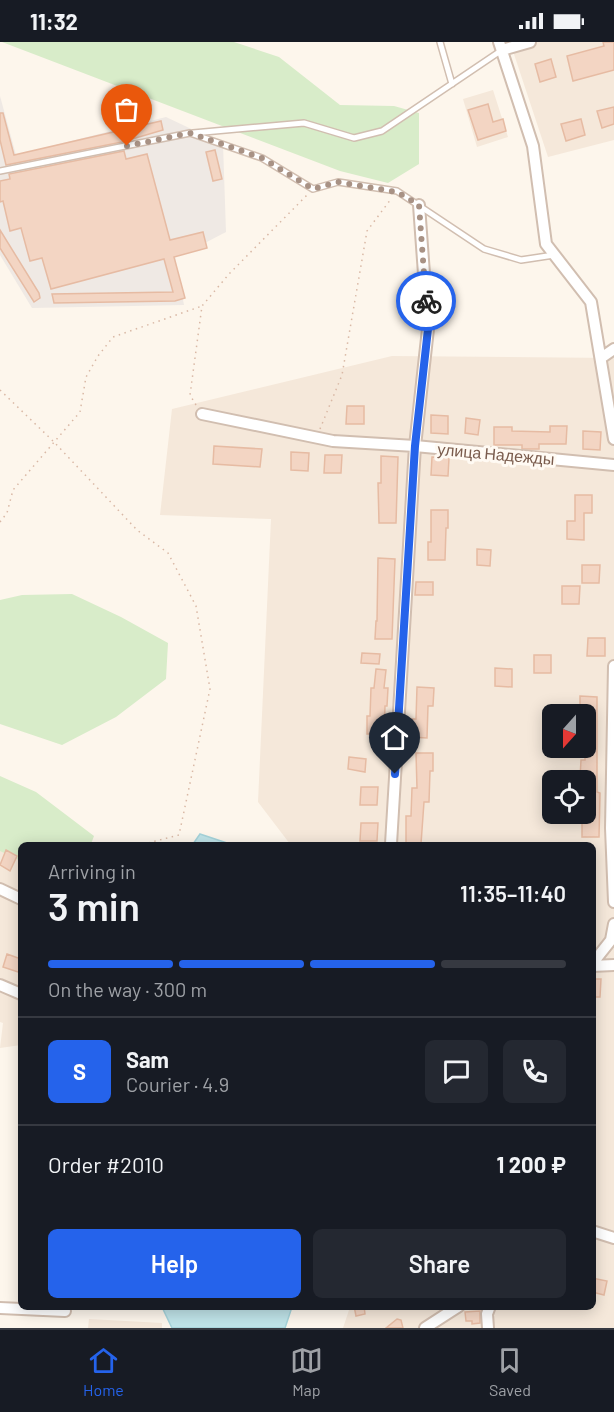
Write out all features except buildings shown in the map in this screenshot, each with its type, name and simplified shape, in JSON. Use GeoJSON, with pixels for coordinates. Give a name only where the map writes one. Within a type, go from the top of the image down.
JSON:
{"type":"FeatureCollection","features":[{"type":"Feature","properties":{"kind":"street"},"geometry":{"type":"LineString","coordinates":[[530,42],[500,46],[533,146],[546,244],[591,302],[614,439]]}},
{"type":"Feature","properties":{"kind":"street"},"geometry":{"type":"LineString","coordinates":[[391,842],[415,446],[428,329],[419,205]]}},
{"type":"Feature","properties":{"kind":"street"},"geometry":{"type":"LineString","coordinates":[[601,358],[614,349]]}},
{"type":"Feature","properties":{"kind":"street","name":"улица Надежды"},"geometry":{"type":"LineString","coordinates":[[202,414],[333,441],[415,446],[614,465]]}},
{"type":"Feature","properties":{"kind":"street"},"geometry":{"type":"LineString","coordinates":[[614,666],[611,828],[614,902]]}},
{"type":"Feature","properties":{"kind":"street"},"geometry":{"type":"LineString","coordinates":[[0,889],[18,898]]}},
{"type":"Feature","properties":{"kind":"street"},"geometry":{"type":"LineString","coordinates":[[596,961],[613,942],[614,924]]}},
{"type":"Feature","properties":{"kind":"street"},"geometry":{"type":"LineString","coordinates":[[596,965],[614,965]]}},
{"type":"Feature","properties":{"kind":"street"},"geometry":{"type":"LineString","coordinates":[[0,985],[18,993]]}},
{"type":"Feature","properties":{"kind":"street"},"geometry":{"type":"LineString","coordinates":[[596,1232],[614,1238]]}},
{"type":"Feature","properties":{"kind":"street"},"geometry":{"type":"LineString","coordinates":[[0,1308],[18,1309]]}},
{"type":"Feature","properties":{"kind":"street"},"geometry":{"type":"LineString","coordinates":[[43,1310],[65,1311]]}},
{"type":"Feature","properties":{"kind":"street"},"geometry":{"type":"LineString","coordinates":[[425,1328],[453,1310]]}},
{"type":"Feature","properties":{"kind":"street"},"geometry":{"type":"LineString","coordinates":[[488,1310],[488,1328]]}},
{"type":"Feature","properties":{"kind":"lane"},"geometry":{"type":"LineString","coordinates":[[440,42],[452,84]]}},
{"type":"Feature","properties":{"kind":"lane"},"geometry":{"type":"LineString","coordinates":[[0,171],[190,133],[304,123],[354,138],[382,131],[452,84],[500,46]]}},
{"type":"Feature","properties":{"kind":"lane"},"geometry":{"type":"LineString","coordinates":[[190,133],[262,158],[313,189],[338,182],[397,192],[484,249],[521,260],[554,255]]}},
{"type":"Feature","properties":{"kind":"path"},"geometry":{"type":"LineString","coordinates":[[0,522],[7,513],[13,490],[80,412],[86,377],[98,356],[113,337],[202,306],[229,274],[313,189]]}},
{"type":"Feature","properties":{"kind":"path"},"geometry":{"type":"LineString","coordinates":[[317,437],[342,375],[367,231],[397,192]]}},
{"type":"Feature","properties":{"kind":"path"},"geometry":{"type":"LineString","coordinates":[[202,306],[190,395],[202,414]]}},
{"type":"Feature","properties":{"kind":"path"},"geometry":{"type":"LineString","coordinates":[[0,390],[54,442],[137,530],[168,553],[196,606],[210,689],[179,835],[152,842]]}},
{"type":"Feature","properties":{"kind":"shaded area"},"geometry":{"type":"Polygon","coordinates":[[[510,42],[614,42],[614,140],[548,157],[510,42]]]}},
{"type":"Feature","properties":{"kind":"shaded area"},"geometry":{"type":"Polygon","coordinates":[[[493,90],[508,137],[477,147],[463,99],[493,90]]]}},
{"type":"Feature","properties":{"kind":"shaded area"},"geometry":{"type":"Polygon","coordinates":[[[0,96],[16,155],[166,117],[223,144],[226,232],[201,245],[174,251],[184,305],[32,308],[0,255],[0,96]]]}},
{"type":"Feature","properties":{"kind":"shaded area"},"geometry":{"type":"Polygon","coordinates":[[[392,356],[614,358],[614,1328],[343,1328],[349,1310],[596,1310],[596,842],[288,842],[258,802],[271,519],[160,515],[172,409],[392,356]]]}},
{"type":"Feature","properties":{"kind":"shaded area"},"geometry":{"type":"Polygon","coordinates":[[[0,832],[18,842],[18,1045],[0,1048],[3,1023],[0,1022],[0,832]]]}},
{"type":"Feature","properties":{"kind":"shaded area"},"geometry":{"type":"Polygon","coordinates":[[[89,1319],[162,1323],[162,1328],[88,1328],[89,1319]]]}},
{"type":"Feature","properties":{"kind":"green space"},"geometry":{"type":"Polygon","coordinates":[[[2,42],[234,42],[279,57],[340,105],[394,106],[419,113],[419,164],[388,183],[340,171],[2,42]]]}},
{"type":"Feature","properties":{"kind":"green space"},"geometry":{"type":"Polygon","coordinates":[[[72,594],[168,643],[166,679],[116,717],[62,745],[0,724],[0,600],[22,595],[72,594]]]}},
{"type":"Feature","properties":{"kind":"green space"},"geometry":{"type":"Polygon","coordinates":[[[0,776],[36,792],[94,836],[92,842],[18,842],[18,860],[0,851],[0,776]]]}},
{"type":"Feature","properties":{"kind":"water"},"geometry":{"type":"Polygon","coordinates":[[[200,834],[224,842],[194,842],[200,834]]]}},
{"type":"Feature","properties":{"kind":"water"},"geometry":{"type":"Polygon","coordinates":[[[164,1310],[291,1310],[285,1328],[172,1328],[164,1310]]]}},
{"type":"Feature","properties":{"kind":"way so far"},"geometry":{"type":"LineString","coordinates":[[127,146],[190,133],[262,158],[313,189],[338,182],[397,192],[419,205],[426,301]]}},
{"type":"Feature","properties":{"kind":"route"},"geometry":{"type":"LineString","coordinates":[[395,774],[415,446],[428,329],[426,301]]}}]}
